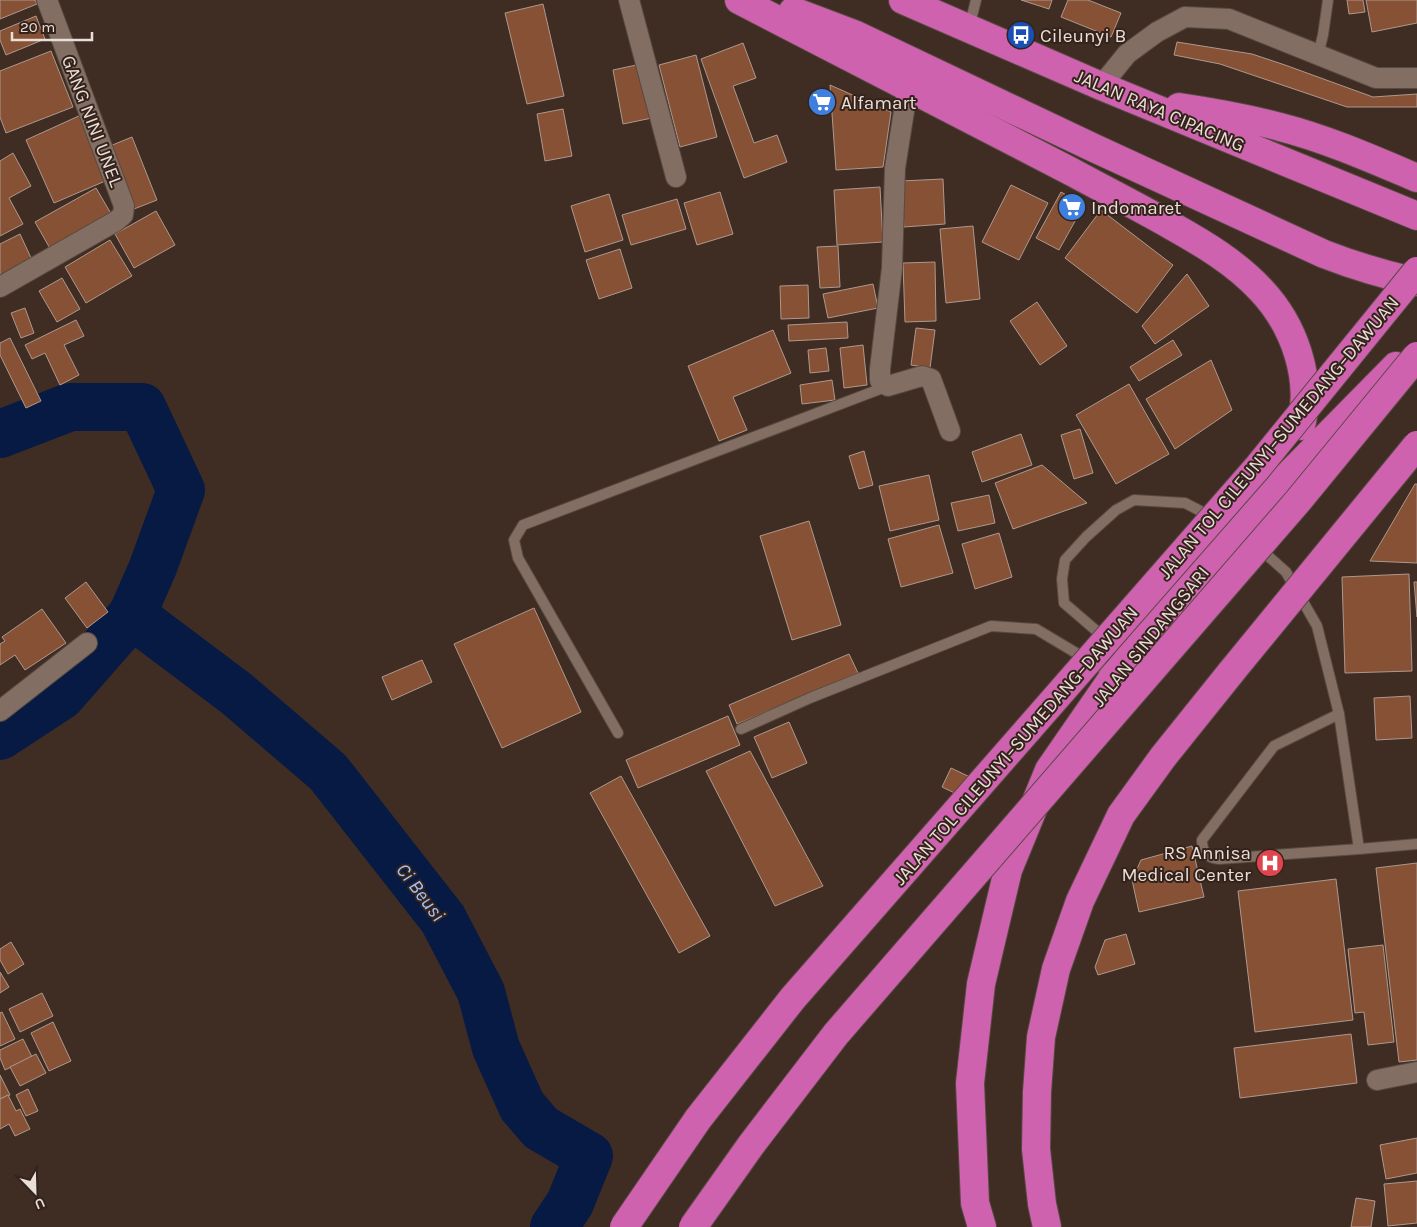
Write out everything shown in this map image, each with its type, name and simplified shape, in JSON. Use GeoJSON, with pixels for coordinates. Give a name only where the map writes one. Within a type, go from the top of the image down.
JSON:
{"type":"FeatureCollection","features":[{"type":"Feature","properties":{"kind":"highway"},"geometry":{"type":"LineString","coordinates":[[739,0],[1156,216],[1219,254],[1241,271],[1276,308],[1298,352],[1303,372],[1303,417],[1298,438],[1271,493]]}},
{"type":"Feature","properties":{"kind":"highway"},"geometry":{"type":"LineString","coordinates":[[753,0],[778,6],[854,34],[1094,148],[1324,254],[1364,269],[1417,282]]}},
{"type":"Feature","properties":{"kind":"highway","name":"JALAN RAYA CIPACING"},"geometry":{"type":"LineString","coordinates":[[903,0],[1102,86],[1417,216]]}},
{"type":"Feature","properties":{"kind":"highway"},"geometry":{"type":"LineString","coordinates":[[1138,101],[1213,112],[1281,127],[1343,147],[1417,178]]}},
{"type":"Feature","properties":{"kind":"highway","name":"JALAN TOL CILEUNYI–SUMEDANG–DAWUAN"},"geometry":{"type":"LineString","coordinates":[[624,1227],[698,1119],[793,998],[1257,468],[1417,271]]}},
{"type":"Feature","properties":{"kind":"highway"},"geometry":{"type":"LineString","coordinates":[[1271,493],[1389,372],[1417,351]]}},
{"type":"Feature","properties":{"kind":"highway"},"geometry":{"type":"LineString","coordinates":[[693,1227],[751,1145],[836,1034],[1298,501],[1417,356]]}},
{"type":"Feature","properties":{"kind":"highway"},"geometry":{"type":"LineString","coordinates":[[1047,1227],[1042,1204],[1036,1149],[1041,1037],[1056,969],[1080,901],[1121,815],[1163,757],[1417,445]]}},
{"type":"Feature","properties":{"kind":"highway","name":"JALAN SINDANGSARI"},"geometry":{"type":"LineString","coordinates":[[982,1227],[976,1202],[970,1083],[982,984],[1008,870],[1049,770],[1121,667],[1271,493]]}},
{"type":"Feature","properties":{"kind":"street","name":"GANG NINI UNEL"},"geometry":{"type":"LineString","coordinates":[[0,287],[116,221],[123,215],[124,206],[47,0]]}},
{"type":"Feature","properties":{"kind":"street"},"geometry":{"type":"LineString","coordinates":[[629,0],[676,177]]}},
{"type":"Feature","properties":{"kind":"street"},"geometry":{"type":"LineString","coordinates":[[1102,86],[1127,54],[1157,32],[1185,17],[1229,19],[1376,78],[1417,78]]}},
{"type":"Feature","properties":{"kind":"street"},"geometry":{"type":"LineString","coordinates":[[908,86],[895,168],[892,268],[880,380],[888,386],[922,376],[931,380],[950,431]]}},
{"type":"Feature","properties":{"kind":"street"},"geometry":{"type":"LineString","coordinates":[[0,711],[87,643]]}},
{"type":"Feature","properties":{"kind":"street"},"geometry":{"type":"LineString","coordinates":[[1377,1080],[1417,1072]]}},
{"type":"Feature","properties":{"kind":"lane"},"geometry":{"type":"LineString","coordinates":[[969,29],[976,0]]}},
{"type":"Feature","properties":{"kind":"lane"},"geometry":{"type":"LineString","coordinates":[[1318,55],[1328,0]]}},
{"type":"Feature","properties":{"kind":"lane"},"geometry":{"type":"LineString","coordinates":[[618,733],[518,558],[514,540],[523,525],[888,386]]}},
{"type":"Feature","properties":{"kind":"lane"},"geometry":{"type":"LineString","coordinates":[[1121,667],[1107,640],[1064,603],[1062,579],[1065,560],[1086,537],[1116,510],[1134,500],[1185,503],[1238,531],[1286,572],[1317,626],[1338,714],[1359,849]]}},
{"type":"Feature","properties":{"kind":"lane"},"geometry":{"type":"LineString","coordinates":[[741,729],[810,698],[991,626],[1036,629],[1121,667]]}},
{"type":"Feature","properties":{"kind":"lane"},"geometry":{"type":"LineString","coordinates":[[1338,714],[1274,746],[1202,840],[1204,852],[1208,856],[1218,859],[1417,844]]}},
{"type":"Feature","properties":{"kind":"building"},"geometry":{"type":"Polygon","coordinates":[[[0,0],[35,0],[37,4],[0,19],[0,0]]]}},
{"type":"Feature","properties":{"kind":"building"},"geometry":{"type":"Polygon","coordinates":[[[1021,0],[1052,0],[1049,9],[1021,0]]]}},
{"type":"Feature","properties":{"kind":"building"},"geometry":{"type":"Polygon","coordinates":[[[1068,0],[1088,0],[1121,13],[1111,37],[1061,17],[1068,0]]]}},
{"type":"Feature","properties":{"kind":"building"},"geometry":{"type":"Polygon","coordinates":[[[1347,0],[1363,0],[1365,12],[1349,14],[1347,0]]]}},
{"type":"Feature","properties":{"kind":"building"},"geometry":{"type":"Polygon","coordinates":[[[1366,0],[1417,0],[1417,23],[1372,32],[1366,0]]]}},
{"type":"Feature","properties":{"kind":"building"},"geometry":{"type":"Polygon","coordinates":[[[543,4],[564,96],[527,104],[505,13],[543,4]]]}},
{"type":"Feature","properties":{"kind":"building"},"geometry":{"type":"Polygon","coordinates":[[[36,16],[45,39],[6,55],[0,40],[0,31],[36,16]]]}},
{"type":"Feature","properties":{"kind":"building"},"geometry":{"type":"Polygon","coordinates":[[[1177,42],[1252,54],[1373,97],[1417,94],[1417,107],[1347,107],[1220,64],[1174,55],[1177,42]]]}},
{"type":"Feature","properties":{"kind":"building"},"geometry":{"type":"Polygon","coordinates":[[[743,43],[756,78],[733,86],[754,143],[777,135],[787,162],[744,178],[701,59],[743,43]]]}},
{"type":"Feature","properties":{"kind":"building"},"geometry":{"type":"Polygon","coordinates":[[[51,51],[73,107],[6,133],[0,117],[0,71],[51,51]]]}},
{"type":"Feature","properties":{"kind":"building"},"geometry":{"type":"Polygon","coordinates":[[[696,55],[717,137],[680,147],[659,65],[696,55]]]}},
{"type":"Feature","properties":{"kind":"building"},"geometry":{"type":"Polygon","coordinates":[[[641,64],[652,118],[623,124],[613,70],[641,64]]]}},
{"type":"Feature","properties":{"kind":"building"},"geometry":{"type":"Polygon","coordinates":[[[830,85],[891,112],[883,167],[836,170],[830,85]]]}},
{"type":"Feature","properties":{"kind":"building"},"geometry":{"type":"Polygon","coordinates":[[[563,109],[572,156],[545,161],[537,114],[563,109]]]}},
{"type":"Feature","properties":{"kind":"building"},"geometry":{"type":"Polygon","coordinates":[[[81,115],[110,179],[54,203],[26,140],[81,115]]]}},
{"type":"Feature","properties":{"kind":"building"},"geometry":{"type":"Polygon","coordinates":[[[132,137],[157,200],[134,209],[110,146],[132,137]]]}},
{"type":"Feature","properties":{"kind":"building"},"geometry":{"type":"Polygon","coordinates":[[[13,153],[31,186],[9,198],[23,224],[0,236],[0,161],[13,153]]]}},
{"type":"Feature","properties":{"kind":"building"},"geometry":{"type":"Polygon","coordinates":[[[943,179],[945,224],[904,227],[901,181],[943,179]]]}},
{"type":"Feature","properties":{"kind":"building"},"geometry":{"type":"Polygon","coordinates":[[[1011,185],[1048,203],[1019,260],[982,242],[1011,185]]]}},
{"type":"Feature","properties":{"kind":"building"},"geometry":{"type":"Polygon","coordinates":[[[880,187],[883,242],[837,245],[834,190],[880,187]]]}},
{"type":"Feature","properties":{"kind":"building"},"geometry":{"type":"Polygon","coordinates":[[[96,188],[113,217],[52,252],[35,222],[96,188]]]}},
{"type":"Feature","properties":{"kind":"building"},"geometry":{"type":"Polygon","coordinates":[[[720,192],[733,234],[697,245],[684,203],[720,192]]]}},
{"type":"Feature","properties":{"kind":"building"},"geometry":{"type":"Polygon","coordinates":[[[1061,192],[1084,205],[1059,250],[1036,238],[1061,192]]]}},
{"type":"Feature","properties":{"kind":"building"},"geometry":{"type":"Polygon","coordinates":[[[609,194],[623,240],[585,252],[571,206],[609,194]]]}},
{"type":"Feature","properties":{"kind":"building"},"geometry":{"type":"Polygon","coordinates":[[[677,199],[686,229],[631,245],[622,215],[677,199]]]}},
{"type":"Feature","properties":{"kind":"building"},"geometry":{"type":"Polygon","coordinates":[[[1101,210],[1173,265],[1137,313],[1065,258],[1101,210]]]}},
{"type":"Feature","properties":{"kind":"building"},"geometry":{"type":"Polygon","coordinates":[[[156,211],[175,245],[134,268],[115,234],[156,211]]]}},
{"type":"Feature","properties":{"kind":"building"},"geometry":{"type":"Polygon","coordinates":[[[973,226],[980,299],[946,303],[940,229],[973,226]]]}},
{"type":"Feature","properties":{"kind":"building"},"geometry":{"type":"Polygon","coordinates":[[[20,234],[32,260],[0,276],[0,244],[20,234]]]}},
{"type":"Feature","properties":{"kind":"building"},"geometry":{"type":"Polygon","coordinates":[[[110,240],[132,276],[86,303],[65,267],[110,240]]]}},
{"type":"Feature","properties":{"kind":"building"},"geometry":{"type":"Polygon","coordinates":[[[838,246],[840,287],[820,288],[817,247],[838,246]]]}},
{"type":"Feature","properties":{"kind":"building"},"geometry":{"type":"Polygon","coordinates":[[[620,249],[632,288],[599,299],[586,260],[620,249]]]}},
{"type":"Feature","properties":{"kind":"building"},"geometry":{"type":"Polygon","coordinates":[[[935,262],[936,321],[905,322],[903,263],[935,262]]]}},
{"type":"Feature","properties":{"kind":"building"},"geometry":{"type":"Polygon","coordinates":[[[1187,274],[1209,306],[1155,344],[1142,326],[1187,274]]]}},
{"type":"Feature","properties":{"kind":"building"},"geometry":{"type":"Polygon","coordinates":[[[62,278],[80,309],[57,322],[39,291],[62,278]]]}},
{"type":"Feature","properties":{"kind":"building"},"geometry":{"type":"Polygon","coordinates":[[[873,284],[878,308],[828,318],[823,294],[873,284]]]}},
{"type":"Feature","properties":{"kind":"building"},"geometry":{"type":"Polygon","coordinates":[[[808,285],[809,318],[781,319],[780,286],[808,285]]]}},
{"type":"Feature","properties":{"kind":"building"},"geometry":{"type":"Polygon","coordinates":[[[1037,302],[1067,346],[1040,365],[1010,321],[1037,302]]]}},
{"type":"Feature","properties":{"kind":"building"},"geometry":{"type":"Polygon","coordinates":[[[25,308],[34,333],[21,338],[11,313],[25,308]]]}},
{"type":"Feature","properties":{"kind":"building"},"geometry":{"type":"Polygon","coordinates":[[[76,320],[84,336],[64,345],[79,375],[60,385],[45,353],[32,359],[25,345],[76,320]]]}},
{"type":"Feature","properties":{"kind":"building"},"geometry":{"type":"Polygon","coordinates":[[[847,322],[848,338],[789,341],[788,325],[847,322]]]}},
{"type":"Feature","properties":{"kind":"building"},"geometry":{"type":"Polygon","coordinates":[[[916,328],[935,330],[930,368],[911,365],[916,328]]]}},
{"type":"Feature","properties":{"kind":"building"},"geometry":{"type":"Polygon","coordinates":[[[773,330],[791,373],[733,397],[747,430],[719,441],[688,366],[773,330]]]}},
{"type":"Feature","properties":{"kind":"building"},"geometry":{"type":"Polygon","coordinates":[[[10,338],[41,401],[26,408],[0,355],[0,343],[10,338]]]}},
{"type":"Feature","properties":{"kind":"building"},"geometry":{"type":"Polygon","coordinates":[[[1173,340],[1182,355],[1139,381],[1130,367],[1173,340]]]}},
{"type":"Feature","properties":{"kind":"building"},"geometry":{"type":"Polygon","coordinates":[[[863,345],[867,385],[844,388],[840,348],[863,345]]]}},
{"type":"Feature","properties":{"kind":"building"},"geometry":{"type":"Polygon","coordinates":[[[826,348],[829,371],[810,373],[808,350],[826,348]]]}},
{"type":"Feature","properties":{"kind":"building"},"geometry":{"type":"Polygon","coordinates":[[[1211,360],[1232,410],[1175,449],[1146,399],[1211,360]]]}},
{"type":"Feature","properties":{"kind":"building"},"geometry":{"type":"Polygon","coordinates":[[[832,380],[835,400],[802,404],[800,385],[832,380]]]}},
{"type":"Feature","properties":{"kind":"building"},"geometry":{"type":"Polygon","coordinates":[[[1129,384],[1169,454],[1116,484],[1076,415],[1129,384]]]}},
{"type":"Feature","properties":{"kind":"building"},"geometry":{"type":"Polygon","coordinates":[[[1080,429],[1093,473],[1074,479],[1061,435],[1080,429]]]}},
{"type":"Feature","properties":{"kind":"building"},"geometry":{"type":"Polygon","coordinates":[[[1021,434],[1032,465],[982,482],[972,452],[1021,434]]]}},
{"type":"Feature","properties":{"kind":"building"},"geometry":{"type":"Polygon","coordinates":[[[864,451],[873,485],[859,489],[849,456],[864,451]]]}},
{"type":"Feature","properties":{"kind":"building"},"geometry":{"type":"Polygon","coordinates":[[[1042,465],[1087,503],[1013,529],[995,483],[1042,465]]]}},
{"type":"Feature","properties":{"kind":"building"},"geometry":{"type":"Polygon","coordinates":[[[929,475],[939,520],[890,531],[879,486],[929,475]]]}},
{"type":"Feature","properties":{"kind":"building"},"geometry":{"type":"Polygon","coordinates":[[[1415,484],[1417,484],[1417,563],[1370,561],[1415,484]]]}},
{"type":"Feature","properties":{"kind":"building"},"geometry":{"type":"Polygon","coordinates":[[[989,495],[995,523],[958,531],[951,503],[989,495]]]}},
{"type":"Feature","properties":{"kind":"building"},"geometry":{"type":"Polygon","coordinates":[[[809,521],[841,625],[792,640],[760,536],[809,521]]]}},
{"type":"Feature","properties":{"kind":"building"},"geometry":{"type":"Polygon","coordinates":[[[939,525],[953,573],[901,587],[888,539],[939,525]]]}},
{"type":"Feature","properties":{"kind":"building"},"geometry":{"type":"Polygon","coordinates":[[[999,533],[1012,577],[975,589],[962,544],[999,533]]]}},
{"type":"Feature","properties":{"kind":"building"},"geometry":{"type":"Polygon","coordinates":[[[1409,574],[1412,671],[1345,673],[1342,577],[1409,574]]]}},
{"type":"Feature","properties":{"kind":"building"},"geometry":{"type":"Polygon","coordinates":[[[86,582],[108,612],[87,628],[65,598],[86,582]]]}},
{"type":"Feature","properties":{"kind":"building"},"geometry":{"type":"Polygon","coordinates":[[[1414,582],[1417,582],[1417,617],[1414,582]]]}},
{"type":"Feature","properties":{"kind":"building"},"geometry":{"type":"Polygon","coordinates":[[[534,608],[581,712],[502,748],[454,644],[534,608]]]}},
{"type":"Feature","properties":{"kind":"building"},"geometry":{"type":"Polygon","coordinates":[[[42,609],[66,643],[25,670],[15,655],[0,665],[0,644],[5,641],[2,637],[42,609]]]}},
{"type":"Feature","properties":{"kind":"building"},"geometry":{"type":"Polygon","coordinates":[[[849,654],[858,673],[737,724],[729,705],[849,654]]]}},
{"type":"Feature","properties":{"kind":"building"},"geometry":{"type":"Polygon","coordinates":[[[422,660],[432,682],[392,700],[382,677],[422,660]]]}},
{"type":"Feature","properties":{"kind":"building"},"geometry":{"type":"Polygon","coordinates":[[[1410,696],[1412,738],[1376,740],[1374,698],[1410,696]]]}},
{"type":"Feature","properties":{"kind":"building"},"geometry":{"type":"Polygon","coordinates":[[[728,716],[740,745],[638,788],[626,760],[728,716]]]}},
{"type":"Feature","properties":{"kind":"building"},"geometry":{"type":"Polygon","coordinates":[[[789,722],[807,763],[772,778],[754,737],[789,722]]]}},
{"type":"Feature","properties":{"kind":"building"},"geometry":{"type":"Polygon","coordinates":[[[750,751],[823,886],[775,906],[706,771],[750,751]]]}},
{"type":"Feature","properties":{"kind":"building"},"geometry":{"type":"Polygon","coordinates":[[[951,768],[972,778],[963,797],[942,787],[951,768]]]}},
{"type":"Feature","properties":{"kind":"building"},"geometry":{"type":"Polygon","coordinates":[[[621,776],[710,936],[679,953],[590,793],[621,776]]]}},
{"type":"Feature","properties":{"kind":"building"},"geometry":{"type":"Polygon","coordinates":[[[1192,846],[1204,897],[1139,912],[1132,880],[1141,860],[1192,846]]]}},
{"type":"Feature","properties":{"kind":"building"},"geometry":{"type":"Polygon","coordinates":[[[1417,863],[1417,1060],[1399,1062],[1376,868],[1417,863]]]}},
{"type":"Feature","properties":{"kind":"building"},"geometry":{"type":"Polygon","coordinates":[[[1336,879],[1353,1020],[1255,1032],[1238,891],[1336,879]]]}},
{"type":"Feature","properties":{"kind":"building"},"geometry":{"type":"Polygon","coordinates":[[[1126,934],[1135,964],[1098,975],[1095,967],[1105,940],[1126,934]]]}},
{"type":"Feature","properties":{"kind":"building"},"geometry":{"type":"Polygon","coordinates":[[[11,942],[24,964],[8,974],[0,960],[0,949],[11,942]]]}},
{"type":"Feature","properties":{"kind":"building"},"geometry":{"type":"Polygon","coordinates":[[[1383,945],[1394,1042],[1368,1045],[1364,1012],[1355,1013],[1348,949],[1383,945]]]}},
{"type":"Feature","properties":{"kind":"building"},"geometry":{"type":"Polygon","coordinates":[[[0,972],[9,987],[0,993],[0,972]]]}},
{"type":"Feature","properties":{"kind":"building"},"geometry":{"type":"Polygon","coordinates":[[[42,993],[53,1016],[20,1032],[9,1009],[42,993]]]}},
{"type":"Feature","properties":{"kind":"building"},"geometry":{"type":"Polygon","coordinates":[[[2,1012],[15,1039],[0,1046],[0,1013],[2,1012]]]}},
{"type":"Feature","properties":{"kind":"building"},"geometry":{"type":"Polygon","coordinates":[[[53,1022],[71,1061],[49,1071],[31,1033],[53,1022]]]}},
{"type":"Feature","properties":{"kind":"building"},"geometry":{"type":"Polygon","coordinates":[[[1351,1034],[1357,1083],[1240,1098],[1234,1048],[1351,1034]]]}},
{"type":"Feature","properties":{"kind":"building"},"geometry":{"type":"Polygon","coordinates":[[[23,1039],[32,1057],[5,1070],[0,1058],[0,1050],[23,1039]]]}},
{"type":"Feature","properties":{"kind":"building"},"geometry":{"type":"Polygon","coordinates":[[[36,1054],[46,1073],[20,1086],[10,1067],[36,1054]]]}},
{"type":"Feature","properties":{"kind":"building"},"geometry":{"type":"Polygon","coordinates":[[[0,1075],[10,1095],[0,1099],[0,1075]]]}},
{"type":"Feature","properties":{"kind":"building"},"geometry":{"type":"Polygon","coordinates":[[[28,1089],[38,1111],[26,1116],[16,1095],[28,1089]]]}},
{"type":"Feature","properties":{"kind":"building"},"geometry":{"type":"Polygon","coordinates":[[[8,1095],[16,1111],[20,1109],[30,1129],[15,1136],[9,1124],[0,1129],[0,1099],[8,1095]]]}},
{"type":"Feature","properties":{"kind":"building"},"geometry":{"type":"Polygon","coordinates":[[[1417,1138],[1417,1173],[1386,1179],[1380,1145],[1417,1138]]]}},
{"type":"Feature","properties":{"kind":"building"},"geometry":{"type":"Polygon","coordinates":[[[1417,1181],[1417,1223],[1388,1226],[1384,1184],[1417,1181]]]}},
{"type":"Feature","properties":{"kind":"building"},"geometry":{"type":"Polygon","coordinates":[[[1356,1198],[1375,1201],[1371,1227],[1351,1227],[1356,1198]]]}},
{"type":"Feature","properties":{"kind":"waterway"},"geometry":{"type":"LineString","coordinates":[[0,434],[70,407],[142,407],[181,490],[153,567],[132,615],[61,696],[0,736]]}},
{"type":"Feature","properties":{"kind":"waterway","name":"Ci Beusi"},"geometry":{"type":"LineString","coordinates":[[132,615],[237,694],[328,772],[443,919],[481,992],[496,1048],[522,1106],[541,1128],[589,1156],[570,1203],[554,1227]]}},
{"type":"Feature","properties":{"kind":"place","name":"Cileunyi B"},"geometry":{"type":"Point","coordinates":[1021,35]}},
{"type":"Feature","properties":{"kind":"place","name":"Alfamart"},"geometry":{"type":"Point","coordinates":[822,102]}},
{"type":"Feature","properties":{"kind":"place","name":"Indomaret"},"geometry":{"type":"Point","coordinates":[1072,207]}},
{"type":"Feature","properties":{"kind":"place","name":"RS Annisa Medical Center"},"geometry":{"type":"Point","coordinates":[1270,863]}}]}
